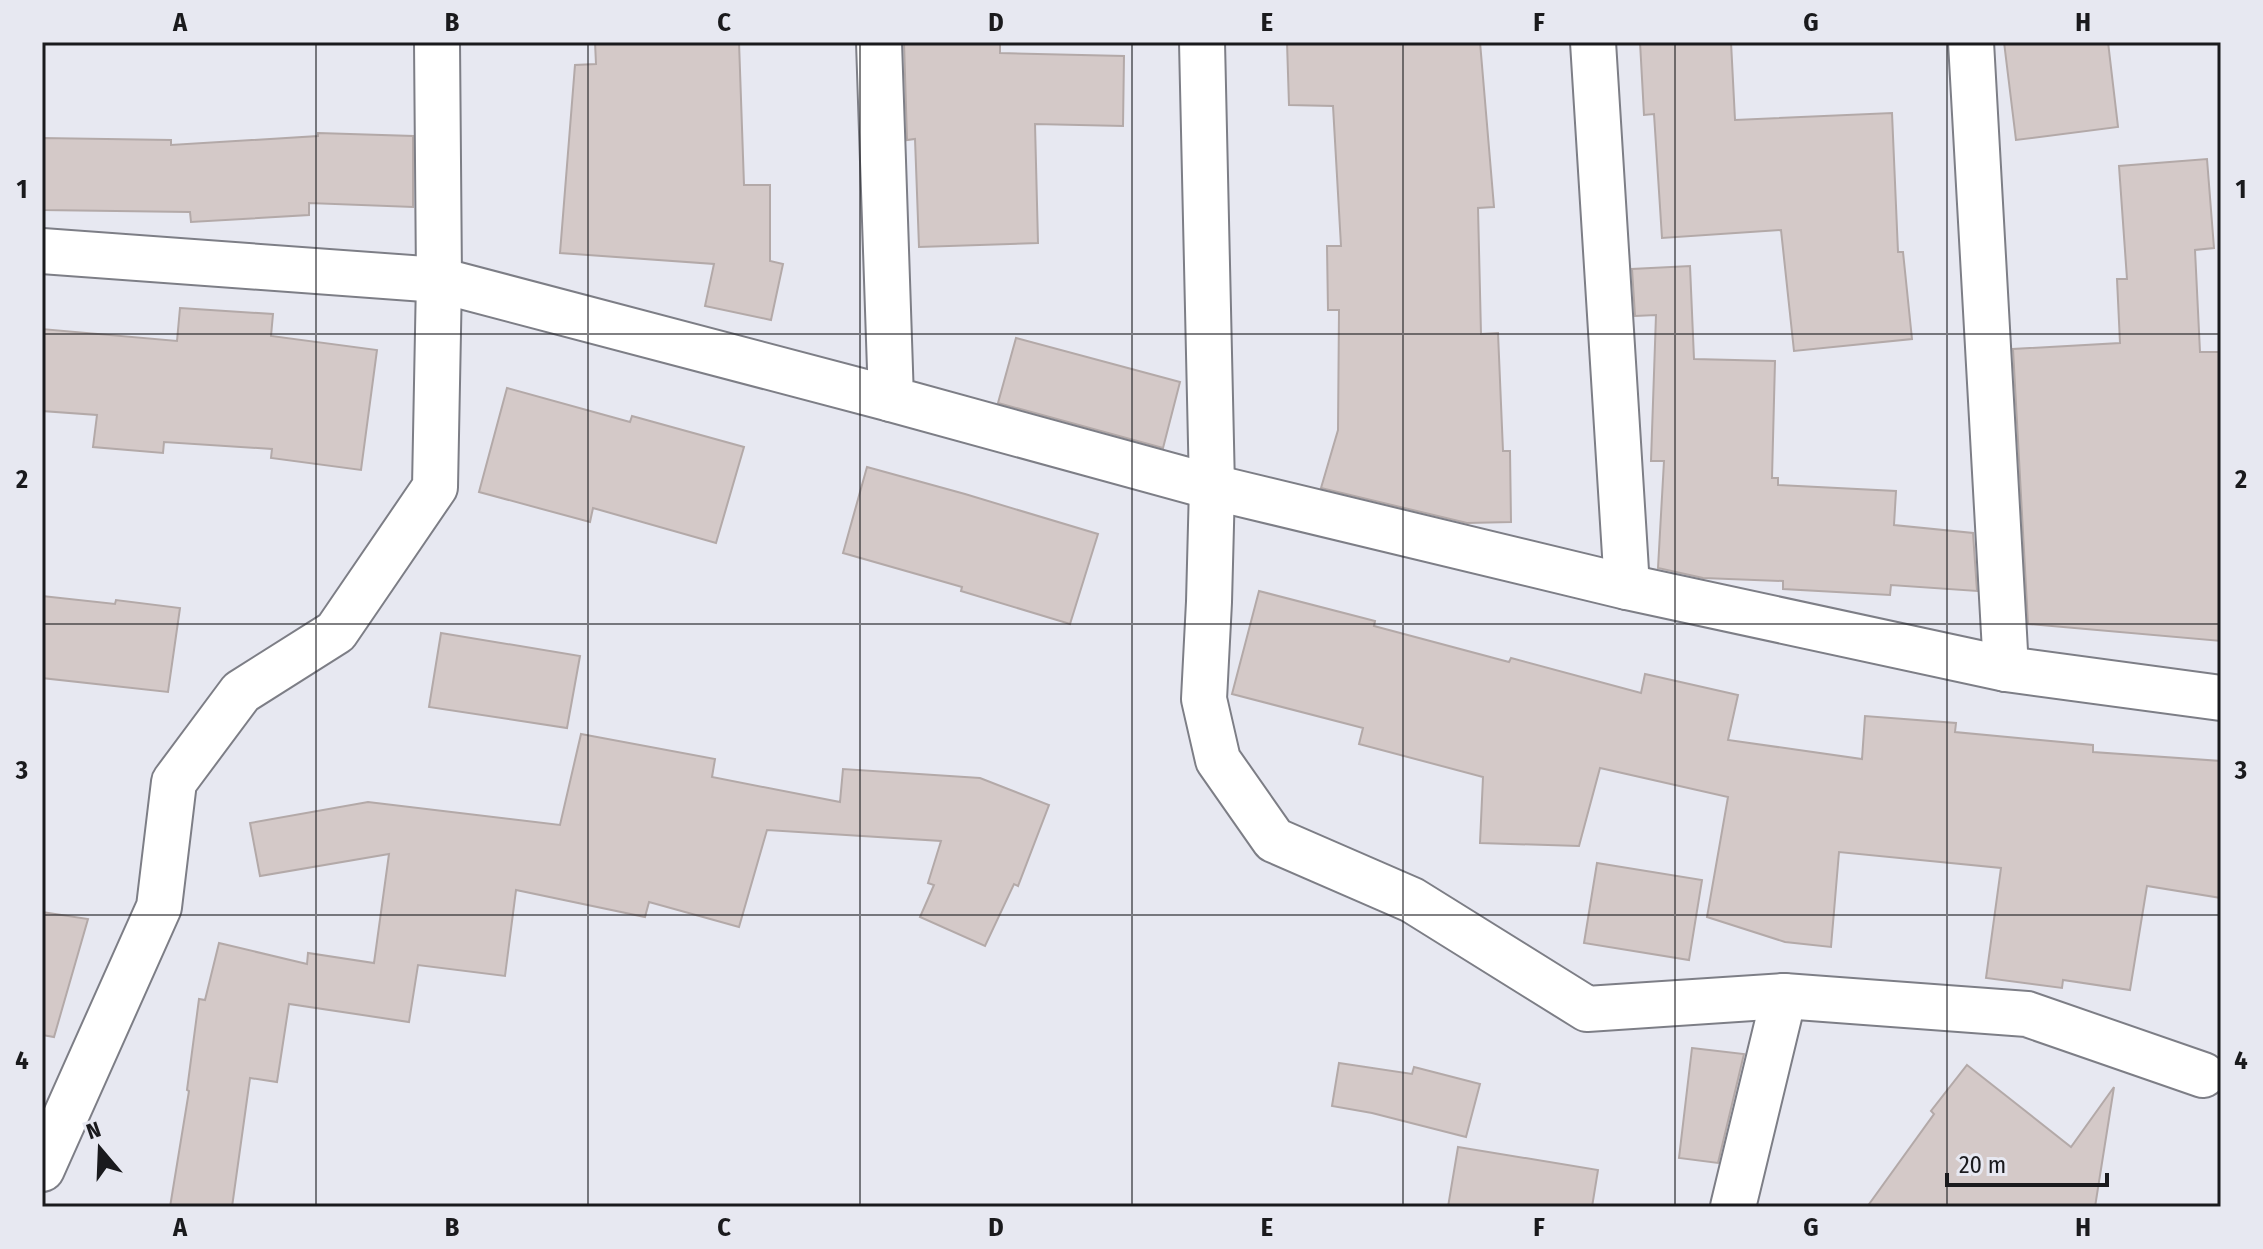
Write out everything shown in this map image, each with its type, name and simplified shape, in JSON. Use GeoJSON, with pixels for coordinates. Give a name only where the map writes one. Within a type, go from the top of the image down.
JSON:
{"type":"FeatureCollection","features":[{"type":"Feature","properties":{"kind":"street"},"geometry":{"type":"LineString","coordinates":[[42,1169],[159,907],[174,782],[241,692],[336,632],[435,487],[439,280],[437,42]]}},
{"type":"Feature","properties":{"kind":"street"},"geometry":{"type":"LineString","coordinates":[[879,42],[891,399]]}},
{"type":"Feature","properties":{"kind":"street"},"geometry":{"type":"LineString","coordinates":[[1202,42],[1212,487],[1204,699],[1218,760],[1274,840],[1412,900],[1587,1009],[1784,996],[2027,1014],[2203,1075]]}},
{"type":"Feature","properties":{"kind":"street"},"geometry":{"type":"LineString","coordinates":[[1593,42],[1627,587]]}},
{"type":"Feature","properties":{"kind":"street"},"geometry":{"type":"LineString","coordinates":[[1971,42],[2006,669]]}},
{"type":"Feature","properties":{"kind":"street"},"geometry":{"type":"LineString","coordinates":[[42,251],[439,280],[1212,487],[1627,587],[2006,669],[2221,698]]}},
{"type":"Feature","properties":{"kind":"street"},"geometry":{"type":"LineString","coordinates":[[1733,1207],[1784,996]]}},
{"type":"Feature","properties":{"kind":"building"},"geometry":{"type":"Polygon","coordinates":[[[595,42],[739,42],[744,185],[770,185],[770,261],[783,264],[771,320],[705,306],[714,264],[560,253],[575,65],[596,64],[595,42]]]}},
{"type":"Feature","properties":{"kind":"building"},"geometry":{"type":"Polygon","coordinates":[[[904,42],[1000,42],[1000,53],[1124,56],[1123,126],[1035,124],[1038,243],[919,247],[915,139],[907,140],[904,42]]]}},
{"type":"Feature","properties":{"kind":"building"},"geometry":{"type":"Polygon","coordinates":[[[1287,42],[1480,42],[1494,207],[1478,208],[1481,334],[1498,333],[1503,451],[1510,451],[1511,522],[1467,523],[1321,488],[1338,430],[1339,310],[1328,310],[1327,246],[1341,246],[1333,106],[1289,105],[1287,42]]]}},
{"type":"Feature","properties":{"kind":"building"},"geometry":{"type":"Polygon","coordinates":[[[1640,42],[1731,42],[1735,120],[1892,113],[1898,252],[1903,252],[1912,339],[1794,351],[1781,230],[1662,238],[1654,114],[1644,115],[1640,42]]]}},
{"type":"Feature","properties":{"kind":"building"},"geometry":{"type":"Polygon","coordinates":[[[2004,42],[2108,42],[2118,127],[2016,140],[2004,42]]]}},
{"type":"Feature","properties":{"kind":"building"},"geometry":{"type":"Polygon","coordinates":[[[318,133],[413,136],[413,207],[309,203],[309,215],[191,222],[190,212],[42,210],[42,138],[171,140],[171,145],[318,136],[318,133]]]}},
{"type":"Feature","properties":{"kind":"building"},"geometry":{"type":"Polygon","coordinates":[[[2207,159],[2214,248],[2195,250],[2200,352],[2221,352],[2221,641],[2028,624],[2013,349],[2120,343],[2117,279],[2127,279],[2119,166],[2207,159]]]}},
{"type":"Feature","properties":{"kind":"building"},"geometry":{"type":"Polygon","coordinates":[[[1690,266],[1694,359],[1775,361],[1772,478],[1778,478],[1778,485],[1896,491],[1894,525],[1973,533],[1977,591],[1891,585],[1890,595],[1783,589],[1783,581],[1703,578],[1658,568],[1664,461],[1651,461],[1656,315],[1635,316],[1632,269],[1690,266]]]}},
{"type":"Feature","properties":{"kind":"building"},"geometry":{"type":"Polygon","coordinates":[[[180,308],[273,314],[271,336],[377,350],[361,470],[271,458],[272,449],[164,442],[163,453],[93,447],[97,415],[42,411],[42,329],[177,341],[180,308]]]}},
{"type":"Feature","properties":{"kind":"building"},"geometry":{"type":"Polygon","coordinates":[[[1016,338],[1180,382],[1163,448],[998,403],[1016,338]]]}},
{"type":"Feature","properties":{"kind":"building"},"geometry":{"type":"Polygon","coordinates":[[[507,388],[630,422],[632,416],[744,447],[716,543],[593,508],[590,522],[479,492],[507,388]]]}},
{"type":"Feature","properties":{"kind":"building"},"geometry":{"type":"Polygon","coordinates":[[[867,467],[1098,534],[1070,624],[961,591],[962,587],[843,553],[867,467]]]}},
{"type":"Feature","properties":{"kind":"building"},"geometry":{"type":"Polygon","coordinates":[[[1259,591],[1375,621],[1374,626],[1641,693],[1645,674],[1738,695],[1728,740],[1862,759],[1865,716],[1956,723],[1955,732],[2093,745],[2093,752],[2221,761],[2221,898],[2147,886],[2130,990],[2063,980],[2062,988],[1986,978],[2001,868],[1839,852],[1831,947],[1785,942],[1707,917],[1728,797],[1600,768],[1579,846],[1480,843],[1483,777],[1359,744],[1363,728],[1232,694],[1259,591]]]}},
{"type":"Feature","properties":{"kind":"building"},"geometry":{"type":"Polygon","coordinates":[[[42,596],[115,604],[116,600],[180,608],[168,692],[42,678],[42,596]]]}},
{"type":"Feature","properties":{"kind":"building"},"geometry":{"type":"Polygon","coordinates":[[[441,633],[580,656],[567,728],[429,707],[441,633]]]}},
{"type":"Feature","properties":{"kind":"building"},"geometry":{"type":"Polygon","coordinates":[[[581,734],[715,759],[712,777],[840,802],[843,769],[980,778],[1049,805],[1018,886],[1014,884],[985,946],[920,917],[934,885],[928,883],[941,841],[767,830],[739,927],[649,902],[645,917],[516,890],[505,976],[418,965],[409,1022],[289,1004],[277,1082],[250,1078],[232,1207],[170,1207],[189,1091],[199,999],[205,1000],[219,943],[307,964],[308,953],[374,963],[389,854],[260,876],[250,823],[368,802],[560,825],[581,734]]]}},
{"type":"Feature","properties":{"kind":"building"},"geometry":{"type":"Polygon","coordinates":[[[1597,863],[1702,880],[1689,960],[1584,943],[1597,863]]]}},
{"type":"Feature","properties":{"kind":"building"},"geometry":{"type":"Polygon","coordinates":[[[42,912],[88,919],[54,1037],[42,1035],[42,912]]]}},
{"type":"Feature","properties":{"kind":"building"},"geometry":{"type":"Polygon","coordinates":[[[1692,1048],[1744,1054],[1718,1163],[1679,1158],[1692,1048]]]}},
{"type":"Feature","properties":{"kind":"building"},"geometry":{"type":"Polygon","coordinates":[[[1339,1063],[1412,1074],[1414,1067],[1480,1084],[1466,1137],[1332,1106],[1339,1063]]]}},
{"type":"Feature","properties":{"kind":"building"},"geometry":{"type":"Polygon","coordinates":[[[1967,1065],[2071,1147],[2114,1087],[2095,1207],[1867,1207],[1934,1114],[1931,1111],[1967,1065]]]}},
{"type":"Feature","properties":{"kind":"building"},"geometry":{"type":"Polygon","coordinates":[[[1458,1147],[1598,1170],[1592,1207],[1448,1207],[1458,1147]]]}}]}
